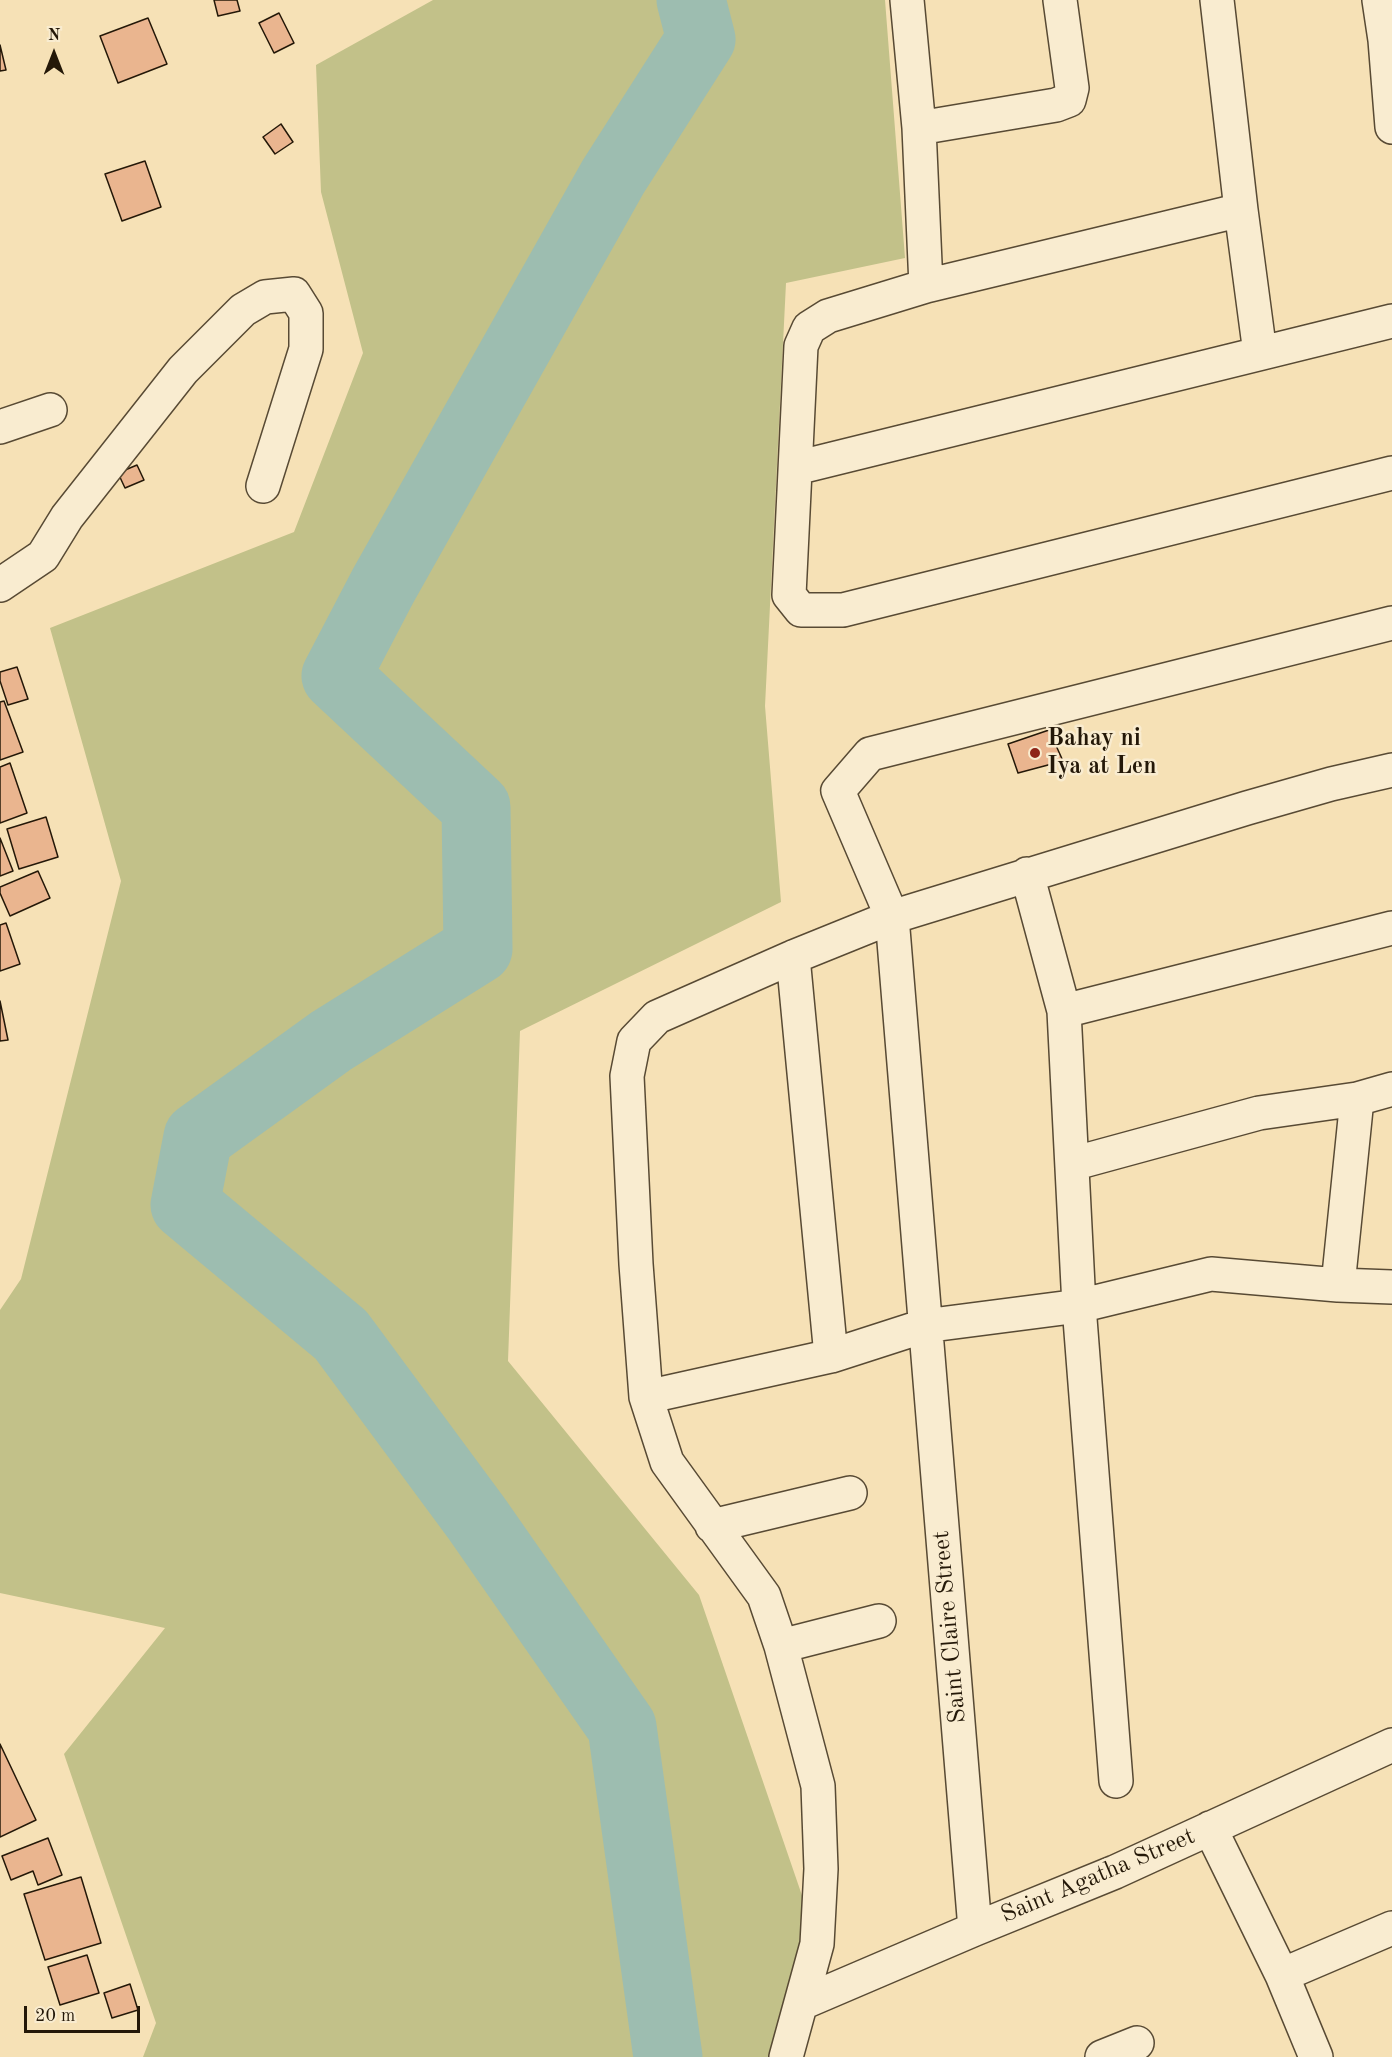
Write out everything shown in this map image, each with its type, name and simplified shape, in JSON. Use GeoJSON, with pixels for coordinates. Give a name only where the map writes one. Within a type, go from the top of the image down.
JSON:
{"type":"FeatureCollection","features":[{"type":"Feature","properties":{"kind":"street"},"geometry":{"type":"LineString","coordinates":[[907,0],[919,128],[926,286]]}},
{"type":"Feature","properties":{"kind":"street"},"geometry":{"type":"LineString","coordinates":[[919,128],[1056,105],[1069,100],[1072,88],[1060,0]]}},
{"type":"Feature","properties":{"kind":"street"},"geometry":{"type":"LineString","coordinates":[[1217,0],[1240,210],[1260,353]]}},
{"type":"Feature","properties":{"kind":"street"},"geometry":{"type":"LineString","coordinates":[[1379,0],[1385,39],[1392,127]]}},
{"type":"Feature","properties":{"kind":"street"},"geometry":{"type":"LineString","coordinates":[[1240,210],[926,286],[828,316],[809,328],[801,346],[789,595],[801,610],[843,610],[1392,473]]}},
{"type":"Feature","properties":{"kind":"street"},"geometry":{"type":"LineString","coordinates":[[0,585],[43,556],[67,517],[183,370],[243,310],[265,297],[294,294],[306,313],[306,349],[263,486]]}},
{"type":"Feature","properties":{"kind":"street"},"geometry":{"type":"LineString","coordinates":[[796,468],[1392,321]]}},
{"type":"Feature","properties":{"kind":"street"},"geometry":{"type":"LineString","coordinates":[[0,427],[50,410]]}},
{"type":"Feature","properties":{"kind":"street","name":"Saint Claire Street"},"geometry":{"type":"LineString","coordinates":[[975,1929],[892,917],[838,791],[870,754],[1392,623]]}},
{"type":"Feature","properties":{"kind":"street"},"geometry":{"type":"LineString","coordinates":[[786,2057],[817,1944],[821,1869],[818,1786],[781,1646],[764,1596],[667,1462],[646,1397],[636,1264],[627,1076],[634,1041],[657,1017],[792,957],[892,917],[1247,808],[1331,784],[1392,770]]}},
{"type":"Feature","properties":{"kind":"street"},"geometry":{"type":"LineString","coordinates":[[1027,874],[1064,1011],[1079,1306],[1116,1781]]}},
{"type":"Feature","properties":{"kind":"street"},"geometry":{"type":"LineString","coordinates":[[1064,1011],[1392,928]]}},
{"type":"Feature","properties":{"kind":"street"},"geometry":{"type":"LineString","coordinates":[[792,957],[831,1356]]}},
{"type":"Feature","properties":{"kind":"street"},"geometry":{"type":"LineString","coordinates":[[1072,1164],[1259,1113],[1357,1099],[1392,1089]]}},
{"type":"Feature","properties":{"kind":"street"},"geometry":{"type":"LineString","coordinates":[[1338,1285],[1357,1099]]}},
{"type":"Feature","properties":{"kind":"street"},"geometry":{"type":"LineString","coordinates":[[646,1397],[831,1356],[924,1326],[1079,1306],[1211,1274],[1338,1285],[1392,1287]]}},
{"type":"Feature","properties":{"kind":"street"},"geometry":{"type":"LineString","coordinates":[[712,1526],[850,1493]]}},
{"type":"Feature","properties":{"kind":"street"},"geometry":{"type":"LineString","coordinates":[[781,1646],[879,1621]]}},
{"type":"Feature","properties":{"kind":"street","name":"Saint Agatha Street"},"geometry":{"type":"LineString","coordinates":[[802,2003],[1115,1872],[1392,1744]]}},
{"type":"Feature","properties":{"kind":"street"},"geometry":{"type":"LineString","coordinates":[[1210,1828],[1282,1975],[1316,2057]]}},
{"type":"Feature","properties":{"kind":"street"},"geometry":{"type":"LineString","coordinates":[[1282,1975],[1392,1928]]}},
{"type":"Feature","properties":{"kind":"street"},"geometry":{"type":"LineString","coordinates":[[1102,2057],[1137,2043]]}},
{"type":"Feature","properties":{"kind":"shaded area"},"geometry":{"type":"Polygon","coordinates":[[[433,0],[885,0],[905,258],[786,283],[765,706],[781,902],[520,1031],[508,1361],[699,1595],[808,1913],[800,2057],[143,2057],[156,2023],[64,1754],[165,1628],[0,1593],[0,1310],[21,1279],[121,881],[50,628],[294,532],[363,353],[321,192],[316,65],[433,0]]]}},
{"type":"Feature","properties":{"kind":"building"},"geometry":{"type":"Polygon","coordinates":[[[214,0],[237,0],[240,11],[218,16],[214,0]]]}},
{"type":"Feature","properties":{"kind":"building"},"geometry":{"type":"Polygon","coordinates":[[[279,13],[294,43],[274,53],[259,23],[279,13]]]}},
{"type":"Feature","properties":{"kind":"building"},"geometry":{"type":"Polygon","coordinates":[[[148,18],[167,64],[118,83],[100,36],[148,18]]]}},
{"type":"Feature","properties":{"kind":"building"},"geometry":{"type":"Polygon","coordinates":[[[0,45],[6,70],[0,71],[0,45]]]}},
{"type":"Feature","properties":{"kind":"building"},"geometry":{"type":"Polygon","coordinates":[[[281,124],[293,142],[275,154],[263,137],[281,124]]]}},
{"type":"Feature","properties":{"kind":"building"},"geometry":{"type":"Polygon","coordinates":[[[145,161],[161,207],[122,221],[105,174],[145,161]]]}},
{"type":"Feature","properties":{"kind":"building"},"geometry":{"type":"Polygon","coordinates":[[[137,465],[144,480],[125,488],[118,473],[137,465]]]}},
{"type":"Feature","properties":{"kind":"building"},"geometry":{"type":"Polygon","coordinates":[[[17,667],[28,699],[8,705],[0,681],[0,672],[17,667]]]}},
{"type":"Feature","properties":{"kind":"building"},"geometry":{"type":"Polygon","coordinates":[[[4,701],[23,752],[0,760],[0,702],[4,701]]]}},
{"type":"Feature","properties":{"kind":"building","name":"Bahay ni Iya at Len"},"geometry":{"type":"Polygon","coordinates":[[[1049,730],[1063,761],[1018,773],[1008,744],[1049,730]]]}},
{"type":"Feature","properties":{"kind":"building"},"geometry":{"type":"Polygon","coordinates":[[[10,763],[27,813],[0,823],[0,767],[10,763]]]}},
{"type":"Feature","properties":{"kind":"building"},"geometry":{"type":"Polygon","coordinates":[[[46,817],[58,857],[19,869],[7,829],[46,817]]]}},
{"type":"Feature","properties":{"kind":"building"},"geometry":{"type":"Polygon","coordinates":[[[0,838],[13,871],[0,876],[0,838]]]}},
{"type":"Feature","properties":{"kind":"building"},"geometry":{"type":"Polygon","coordinates":[[[38,871],[50,898],[10,916],[0,893],[0,887],[38,871]]]}},
{"type":"Feature","properties":{"kind":"building"},"geometry":{"type":"Polygon","coordinates":[[[6,923],[20,964],[0,971],[0,925],[6,923]]]}},
{"type":"Feature","properties":{"kind":"building"},"geometry":{"type":"Polygon","coordinates":[[[0,1001],[8,1040],[0,1041],[0,1001]]]}},
{"type":"Feature","properties":{"kind":"building"},"geometry":{"type":"Polygon","coordinates":[[[0,1744],[36,1820],[0,1837],[0,1744]]]}},
{"type":"Feature","properties":{"kind":"building"},"geometry":{"type":"Polygon","coordinates":[[[48,1838],[62,1875],[38,1885],[33,1871],[11,1880],[2,1856],[48,1838]]]}},
{"type":"Feature","properties":{"kind":"building"},"geometry":{"type":"Polygon","coordinates":[[[81,1877],[101,1943],[45,1960],[24,1894],[81,1877]]]}},
{"type":"Feature","properties":{"kind":"building"},"geometry":{"type":"Polygon","coordinates":[[[87,1955],[99,1993],[60,2005],[48,1967],[87,1955]]]}},
{"type":"Feature","properties":{"kind":"building"},"geometry":{"type":"Polygon","coordinates":[[[130,1984],[138,2010],[112,2018],[104,1993],[130,1984]]]}},
{"type":"Feature","properties":{"kind":"waterway"},"geometry":{"type":"LineString","coordinates":[[668,2057],[622,1727],[477,1519],[341,1335],[185,1205],[198,1137],[331,1041],[478,949],[476,807],[336,676],[383,586],[613,177],[701,39],[691,0]]}},
{"type":"Feature","properties":{"kind":"place","name":"Bahay ni Iya at Len"},"geometry":{"type":"Point","coordinates":[1035,753]}}]}
